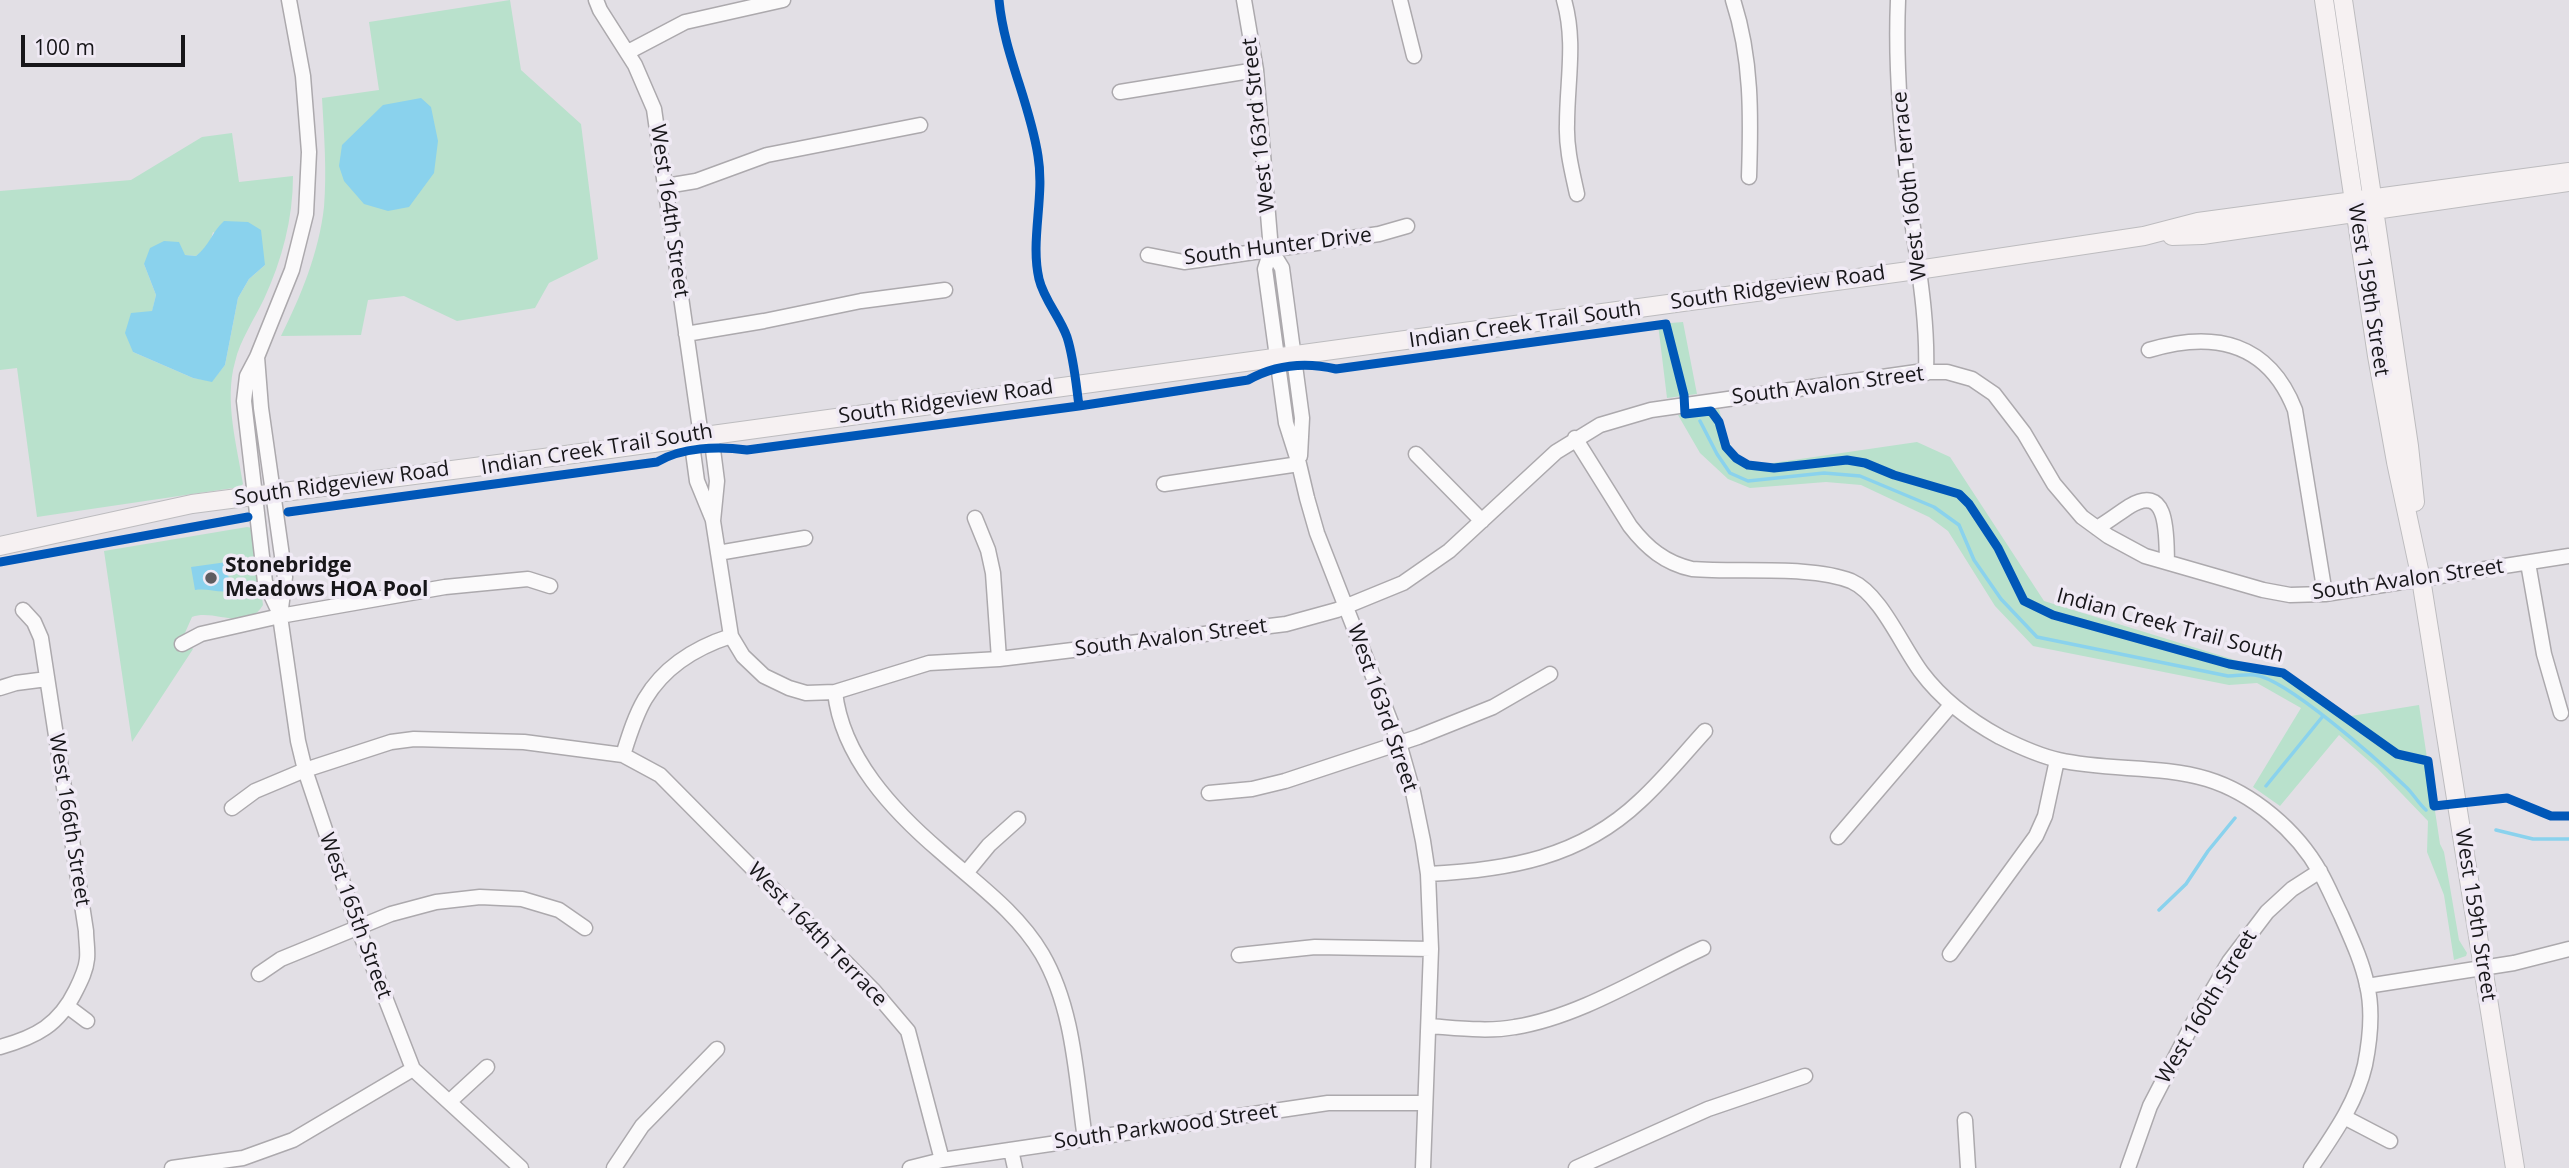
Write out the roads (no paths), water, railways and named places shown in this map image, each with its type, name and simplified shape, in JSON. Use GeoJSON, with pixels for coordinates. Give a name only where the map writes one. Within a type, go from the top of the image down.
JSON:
{"type":"FeatureCollection","features":[{"type":"Feature","properties":{"kind":"main road","name":"West 159th Street"},"geometry":{"type":"LineString","coordinates":[[2324,0],[2382,382],[2421,579],[2515,1168]]}},
{"type":"Feature","properties":{"kind":"main road","name":"West 159th Street"},"geometry":{"type":"LineString","coordinates":[[2343,0],[2410,454],[2421,579]]}},
{"type":"Feature","properties":{"kind":"main road","name":"South Ridgeview Road"},"geometry":{"type":"LineString","coordinates":[[0,546],[192,504],[1919,270],[2144,236],[2202,235],[2569,172]]}},
{"type":"Feature","properties":{"kind":"main road","name":"South Ridgeview Road"},"geometry":{"type":"LineString","coordinates":[[2374,204],[2569,182]]}},
{"type":"Feature","properties":{"kind":"street","name":"West 165th Street"},"geometry":{"type":"LineString","coordinates":[[289,0],[303,76],[309,152],[306,214],[292,270],[247,376],[244,401],[285,577],[280,616],[298,741],[305,770],[358,928],[413,1069],[521,1168]]}},
{"type":"Feature","properties":{"kind":"street","name":"West 164th Street"},"geometry":{"type":"LineString","coordinates":[[596,0],[628,52],[654,109],[701,436],[717,481],[713,521],[731,636],[743,656],[764,676],[776,683],[806,693],[835,692]]}},
{"type":"Feature","properties":{"kind":"street"},"geometry":{"type":"LineString","coordinates":[[628,52],[685,22],[783,0]]}},
{"type":"Feature","properties":{"kind":"street","name":"West 163rd Street"},"geometry":{"type":"LineString","coordinates":[[1244,0],[1256,70],[1271,250],[1265,269],[1285,355],[1286,423],[1317,533],[1399,743],[1413,792],[1428,873],[1431,949],[1423,1168]]}},
{"type":"Feature","properties":{"kind":"street"},"geometry":{"type":"LineString","coordinates":[[1400,0],[1414,55]]}},
{"type":"Feature","properties":{"kind":"street"},"geometry":{"type":"LineString","coordinates":[[1564,0],[1572,44],[1567,145],[1577,194]]}},
{"type":"Feature","properties":{"kind":"street"},"geometry":{"type":"LineString","coordinates":[[1733,0],[1743,35],[1749,77],[1749,177]]}},
{"type":"Feature","properties":{"kind":"street","name":"West 160th Terrace"},"geometry":{"type":"LineString","coordinates":[[1898,0],[1903,148],[1926,325],[1926,373]]}},
{"type":"Feature","properties":{"kind":"street"},"geometry":{"type":"LineString","coordinates":[[1120,92],[1256,70]]}},
{"type":"Feature","properties":{"kind":"street"},"geometry":{"type":"LineString","coordinates":[[666,186],[696,181],[767,155],[920,125]]}},
{"type":"Feature","properties":{"kind":"street","name":"South Hunter Drive"},"geometry":{"type":"LineString","coordinates":[[1148,255],[1184,262],[1379,234],[1407,226]]}},
{"type":"Feature","properties":{"kind":"street"},"geometry":{"type":"LineString","coordinates":[[686,334],[848,303],[945,290]]}},
{"type":"Feature","properties":{"kind":"street"},"geometry":{"type":"LineString","coordinates":[[2150,350],[2178,344],[2220,342],[2252,353],[2276,374],[2288,391],[2295,410],[2325,594]]}},
{"type":"Feature","properties":{"kind":"street","name":"South Avalon Street"},"geometry":{"type":"LineString","coordinates":[[835,692],[929,663],[999,659],[1286,624],[1347,607],[1403,583],[1449,551],[1546,460],[1575,438],[1612,421],[1651,410],[1917,372],[1947,372],[1972,379],[1994,394],[2024,433],[2054,484],[2082,517],[2097,528],[2145,556],[2263,590],[2290,595],[2325,594],[2569,555]]}},
{"type":"Feature","properties":{"kind":"street"},"geometry":{"type":"LineString","coordinates":[[1575,438],[1630,526],[1651,549],[1678,565],[1692,569],[1825,575],[1856,584],[1873,599],[1913,661],[1951,705],[2003,738],[2057,760],[2183,773],[2225,786],[2261,806],[2290,831],[2320,871],[2352,939],[2367,986],[2369,1040],[2365,1067],[2357,1093],[2311,1168]]}},
{"type":"Feature","properties":{"kind":"street"},"geometry":{"type":"LineString","coordinates":[[1416,454],[1482,521]]}},
{"type":"Feature","properties":{"kind":"street"},"geometry":{"type":"LineString","coordinates":[[1164,484],[1299,464]]}},
{"type":"Feature","properties":{"kind":"street","name":"West 165th Street"},"geometry":{"type":"LineString","coordinates":[[266,494],[265,582],[280,616]]}},
{"type":"Feature","properties":{"kind":"street"},"geometry":{"type":"LineString","coordinates":[[2097,528],[2130,506],[2148,500],[2154,502],[2163,514],[2167,562]]}},
{"type":"Feature","properties":{"kind":"street"},"geometry":{"type":"LineString","coordinates":[[975,518],[988,550],[993,573],[999,659]]}},
{"type":"Feature","properties":{"kind":"street"},"geometry":{"type":"LineString","coordinates":[[718,552],[806,538]]}},
{"type":"Feature","properties":{"kind":"street"},"geometry":{"type":"LineString","coordinates":[[2528,563],[2542,645],[2561,713]]}},
{"type":"Feature","properties":{"kind":"street"},"geometry":{"type":"LineString","coordinates":[[182,644],[201,634],[280,616],[444,587],[528,579],[550,586]]}},
{"type":"Feature","properties":{"kind":"street","name":"West 166th Street"},"geometry":{"type":"LineString","coordinates":[[0,1047],[29,1038],[60,1016],[83,974],[87,958],[86,931],[41,638],[34,622],[23,610]]}},
{"type":"Feature","properties":{"kind":"street"},"geometry":{"type":"LineString","coordinates":[[232,808],[255,790],[305,770],[391,742],[414,738],[524,741],[623,755],[645,699],[659,681],[690,654],[731,636]]}},
{"type":"Feature","properties":{"kind":"street"},"geometry":{"type":"LineString","coordinates":[[1209,793],[1252,789],[1285,781],[1399,743],[1493,707],[1550,674]]}},
{"type":"Feature","properties":{"kind":"street"},"geometry":{"type":"LineString","coordinates":[[0,688],[47,679]]}},
{"type":"Feature","properties":{"kind":"street"},"geometry":{"type":"LineString","coordinates":[[835,692],[840,722],[856,757],[900,812],[1016,919],[1041,952],[1063,1000],[1085,1139]]}},
{"type":"Feature","properties":{"kind":"street"},"geometry":{"type":"LineString","coordinates":[[1838,837],[1951,705]]}},
{"type":"Feature","properties":{"kind":"street"},"geometry":{"type":"LineString","coordinates":[[1428,873],[1472,872],[1527,863],[1554,855],[1582,841],[1640,802],[1705,731]]}},
{"type":"Feature","properties":{"kind":"street","name":"West 164th Terrace"},"geometry":{"type":"LineString","coordinates":[[623,755],[660,775],[874,991],[908,1031],[942,1160]]}},
{"type":"Feature","properties":{"kind":"street"},"geometry":{"type":"LineString","coordinates":[[1950,954],[2036,836],[2045,816],[2057,760]]}},
{"type":"Feature","properties":{"kind":"street"},"geometry":{"type":"LineString","coordinates":[[966,873],[989,845],[1018,819]]}},
{"type":"Feature","properties":{"kind":"street","name":"West 160th Street"},"geometry":{"type":"LineString","coordinates":[[2128,1168],[2150,1106],[2192,1025],[2229,962],[2267,912],[2292,889],[2320,871]]}},
{"type":"Feature","properties":{"kind":"street"},"geometry":{"type":"LineString","coordinates":[[259,974],[281,959],[391,914],[436,902],[480,897],[522,899],[559,910],[585,928]]}},
{"type":"Feature","properties":{"kind":"street"},"geometry":{"type":"LineString","coordinates":[[1239,955],[1315,947],[1431,949]]}},
{"type":"Feature","properties":{"kind":"street"},"geometry":{"type":"LineString","coordinates":[[1429,1026],[1487,1029],[1532,1024],[1603,996],[1703,948]]}},
{"type":"Feature","properties":{"kind":"street"},"geometry":{"type":"LineString","coordinates":[[2367,986],[2514,963],[2569,949]]}},
{"type":"Feature","properties":{"kind":"street"},"geometry":{"type":"LineString","coordinates":[[67,1006],[88,1021]]}},
{"type":"Feature","properties":{"kind":"street"},"geometry":{"type":"LineString","coordinates":[[614,1168],[642,1126],[717,1049]]}},
{"type":"Feature","properties":{"kind":"street"},"geometry":{"type":"LineString","coordinates":[[449,1102],[487,1067]]}},
{"type":"Feature","properties":{"kind":"street"},"geometry":{"type":"LineString","coordinates":[[172,1168],[244,1163],[293,1140],[413,1069]]}},
{"type":"Feature","properties":{"kind":"street"},"geometry":{"type":"LineString","coordinates":[[1576,1168],[1685,1119],[1805,1076]]}},
{"type":"Feature","properties":{"kind":"street","name":"South Parkwood Street"},"geometry":{"type":"LineString","coordinates":[[910,1168],[942,1160],[1328,1103],[1425,1103]]}},
{"type":"Feature","properties":{"kind":"street"},"geometry":{"type":"LineString","coordinates":[[2344,1117],[2390,1141]]}},
{"type":"Feature","properties":{"kind":"street"},"geometry":{"type":"LineString","coordinates":[[1965,1120],[1968,1168]]}},
{"type":"Feature","properties":{"kind":"street"},"geometry":{"type":"LineString","coordinates":[[1012,1150],[1015,1168]]}},
{"type":"Feature","properties":{"kind":"water"},"geometry":{"type":"Polygon","coordinates":[[[421,98],[431,107],[438,141],[434,173],[409,207],[388,211],[364,204],[344,181],[339,166],[342,145],[383,105],[421,98]]]}},
{"type":"Feature","properties":{"kind":"water"},"geometry":{"type":"Polygon","coordinates":[[[224,221],[248,222],[261,230],[265,265],[249,279],[238,298],[225,365],[212,382],[193,378],[133,352],[125,333],[131,313],[152,311],[156,295],[144,264],[150,248],[164,241],[179,242],[185,255],[196,256],[224,221]]]}},
{"type":"Feature","properties":{"kind":"water","name":"Stonebridge Meadows HOA Pool"},"geometry":{"type":"Polygon","coordinates":[[[227,562],[230,591],[195,590],[191,567],[227,562]]]}},
{"type":"Feature","properties":{"kind":"waterway"},"geometry":{"type":"LineString","coordinates":[[1700,421],[1730,473],[1748,481],[1824,473],[1860,476],[1934,507],[1959,525],[1974,560],[2001,599],[2037,637],[2228,676],[2255,675],[2270,680],[2310,705],[2355,741],[2408,789],[2426,810]]}},
{"type":"Feature","properties":{"kind":"waterway"},"geometry":{"type":"LineString","coordinates":[[2266,786],[2323,716]]}},
{"type":"Feature","properties":{"kind":"waterway"},"geometry":{"type":"LineString","coordinates":[[2159,910],[2186,884],[2235,818]]}},
{"type":"Feature","properties":{"kind":"waterway"},"geometry":{"type":"LineString","coordinates":[[2496,830],[2533,839],[2569,839]]}},
{"type":"Feature","properties":{"kind":"place","name":"Stonebridge Meadows HOA Pool"},"geometry":{"type":"Point","coordinates":[211,578]}}]}
